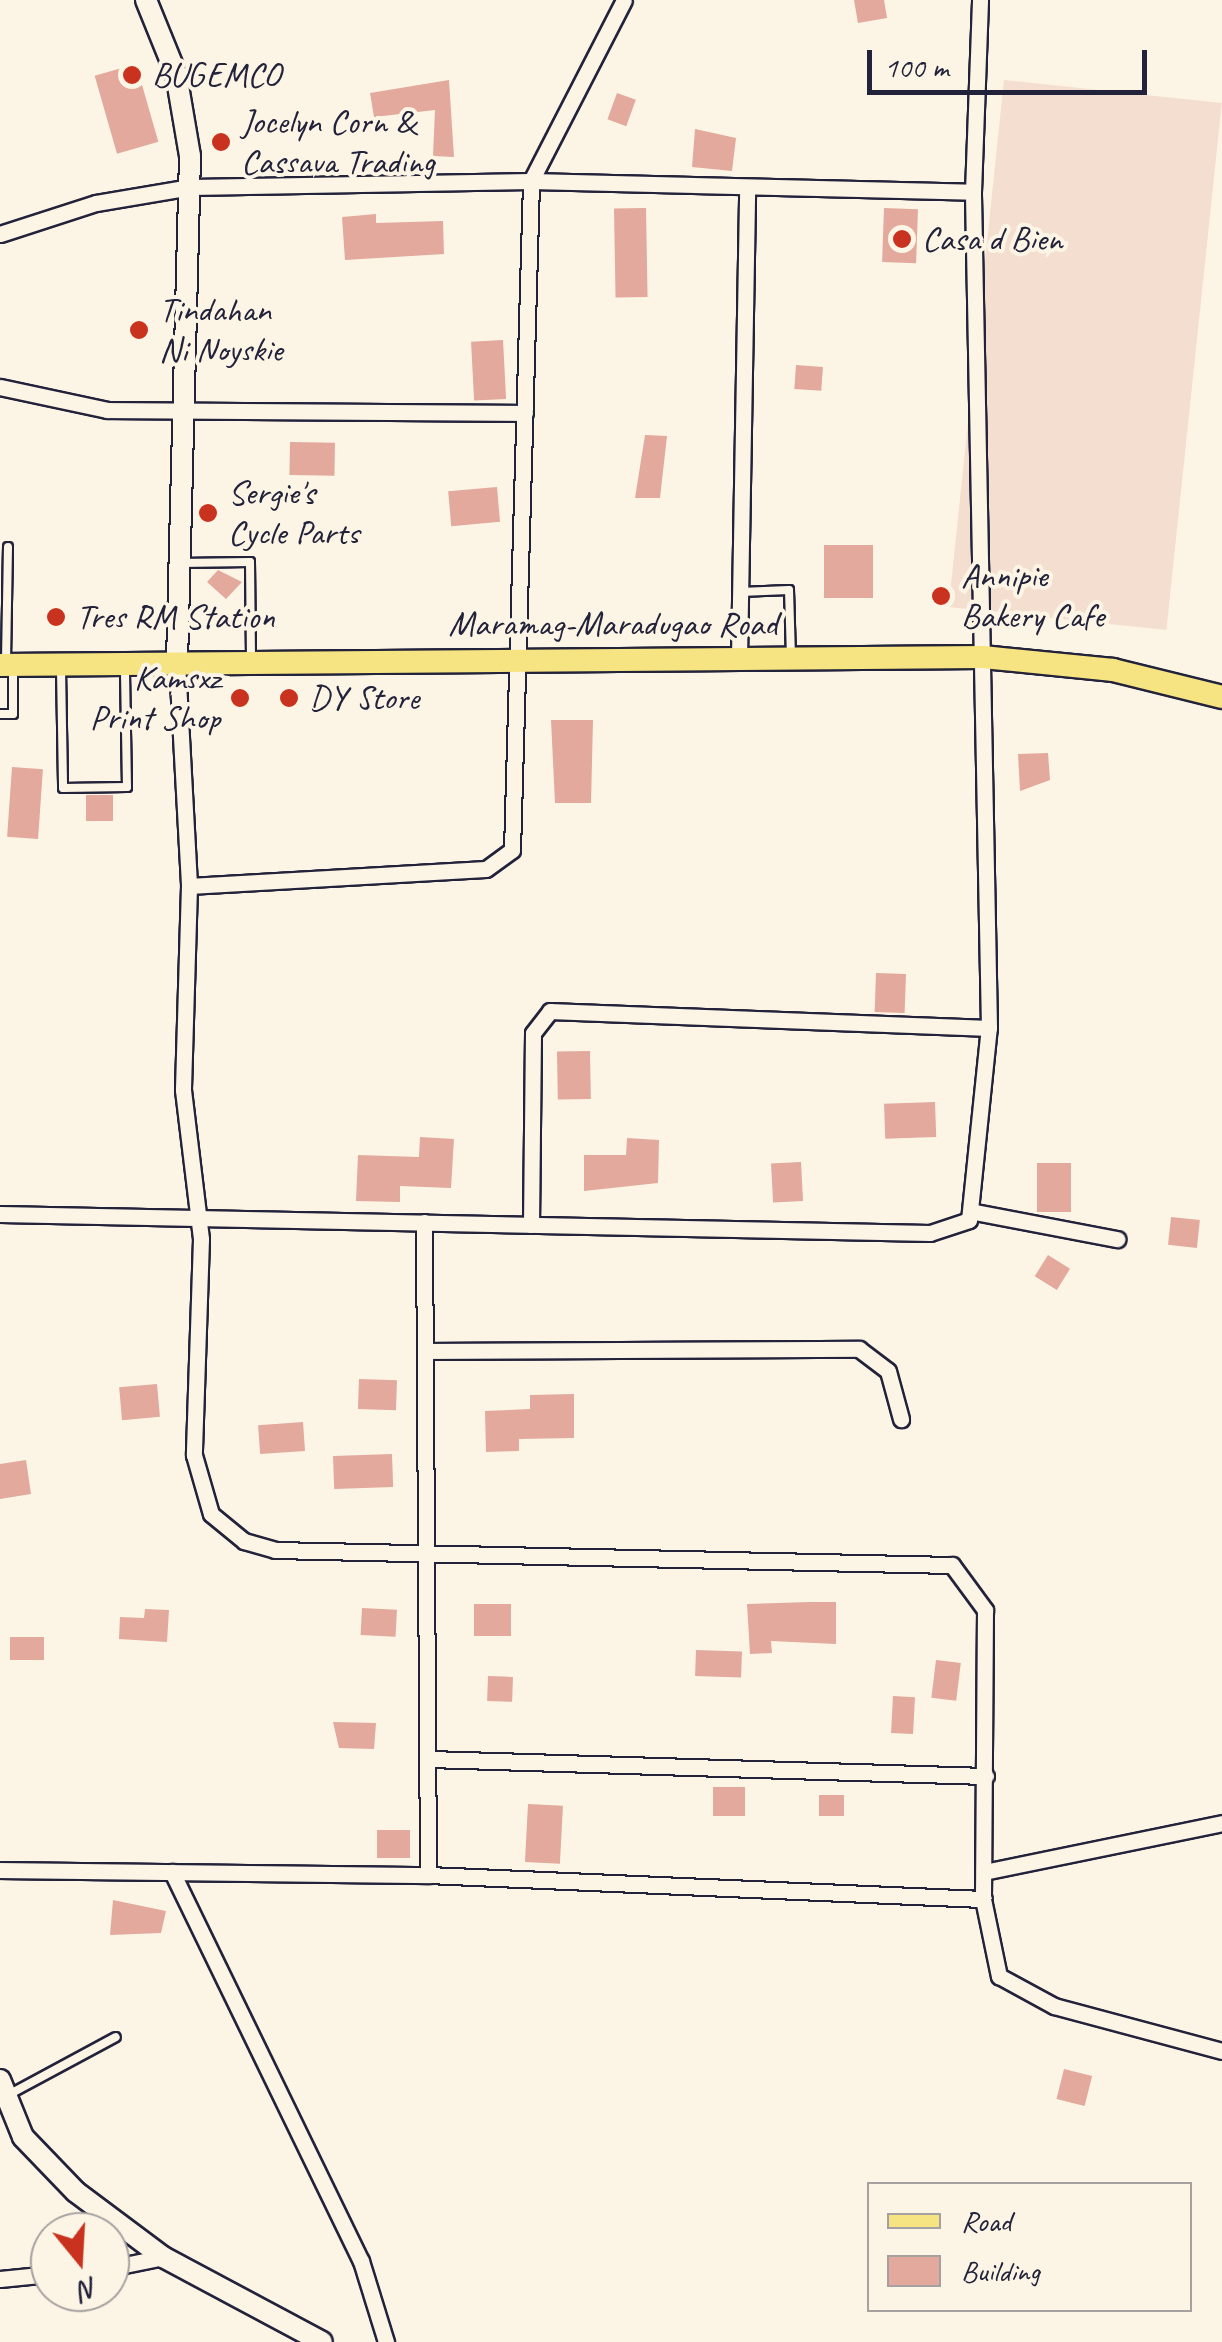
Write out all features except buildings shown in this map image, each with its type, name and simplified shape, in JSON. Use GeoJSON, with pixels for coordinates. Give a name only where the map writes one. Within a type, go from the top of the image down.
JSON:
{"type":"FeatureCollection","features":[{"type":"Feature","properties":{"kind":"main road","name":"Maramag-Maradugao Road"},"geometry":{"type":"LineString","coordinates":[[6,665],[984,657],[1113,670],[1222,697]]}},
{"type":"Feature","properties":{"kind":"street"},"geometry":{"type":"LineString","coordinates":[[146,0],[186,108],[191,187],[177,663],[189,886],[182,1090],[200,1218],[194,1455],[211,1514],[256,1546],[430,1554],[952,1565],[985,1610],[984,1899],[991,1960],[1014,1989],[1222,2050]]}},
{"type":"Feature","properties":{"kind":"street"},"geometry":{"type":"LineString","coordinates":[[189,886],[486,869],[507,859],[515,840],[530,181],[624,0]]}},
{"type":"Feature","properties":{"kind":"street"},"geometry":{"type":"LineString","coordinates":[[975,1212],[989,1028],[974,192],[980,0]]}},
{"type":"Feature","properties":{"kind":"street"},"geometry":{"type":"LineString","coordinates":[[0,234],[96,203],[191,187],[530,181],[746,192],[974,192]]}},
{"type":"Feature","properties":{"kind":"street"},"geometry":{"type":"LineString","coordinates":[[739,658],[746,192]]}},
{"type":"Feature","properties":{"kind":"street"},"geometry":{"type":"LineString","coordinates":[[0,387],[82,407],[184,412],[524,413]]}},
{"type":"Feature","properties":{"kind":"street"},"geometry":{"type":"LineString","coordinates":[[531,1226],[533,1032],[550,1011],[989,1028]]}},
{"type":"Feature","properties":{"kind":"street"},"geometry":{"type":"LineString","coordinates":[[0,1214],[930,1233],[975,1212],[1117,1239]]}},
{"type":"Feature","properties":{"kind":"street"},"geometry":{"type":"LineString","coordinates":[[424,1222],[429,1351],[428,1875]]}},
{"type":"Feature","properties":{"kind":"street"},"geometry":{"type":"LineString","coordinates":[[429,1351],[859,1349],[888,1370],[902,1419]]}},
{"type":"Feature","properties":{"kind":"street"},"geometry":{"type":"LineString","coordinates":[[429,1759],[986,1776]]}},
{"type":"Feature","properties":{"kind":"street"},"geometry":{"type":"LineString","coordinates":[[984,1872],[1222,1822]]}},
{"type":"Feature","properties":{"kind":"street"},"geometry":{"type":"LineString","coordinates":[[0,1870],[428,1875],[984,1899]]}},
{"type":"Feature","properties":{"kind":"street"},"geometry":{"type":"LineString","coordinates":[[172,1872],[380,2301],[386,2342]]}},
{"type":"Feature","properties":{"kind":"street"},"geometry":{"type":"LineString","coordinates":[[3,2088],[57,2176],[162,2257],[322,2342]]}},
{"type":"Feature","properties":{"kind":"street"},"geometry":{"type":"LineString","coordinates":[[130,2264],[162,2257]]}},
{"type":"Feature","properties":{"kind":"street"},"geometry":{"type":"LineString","coordinates":[[0,2279],[30,2276]]}},
{"type":"Feature","properties":{"kind":"lane"},"geometry":{"type":"LineString","coordinates":[[0,714],[13,714],[6,665],[8,547]]}},
{"type":"Feature","properties":{"kind":"lane"},"geometry":{"type":"LineString","coordinates":[[180,563],[250,562],[251,662]]}},
{"type":"Feature","properties":{"kind":"lane"},"geometry":{"type":"LineString","coordinates":[[740,592],[789,590],[791,658]]}},
{"type":"Feature","properties":{"kind":"lane"},"geometry":{"type":"LineString","coordinates":[[61,664],[63,788],[127,786],[125,664]]}},
{"type":"Feature","properties":{"kind":"lane"},"geometry":{"type":"LineString","coordinates":[[3,2088],[116,2037]]}},
{"type":"Feature","properties":{"kind":"shaded area"},"geometry":{"type":"Polygon","coordinates":[[[1004,80],[1222,103],[1166,630],[949,607],[1004,80]]]}},
{"type":"Feature","properties":{"kind":"place","name":"BUGEMCO"},"geometry":{"type":"Point","coordinates":[132,75]}},
{"type":"Feature","properties":{"kind":"place","name":"Jocelyn Corn & Cassava Trading"},"geometry":{"type":"Point","coordinates":[221,142]}},
{"type":"Feature","properties":{"kind":"place","name":"Casa d Bien"},"geometry":{"type":"Point","coordinates":[902,239]}},
{"type":"Feature","properties":{"kind":"place","name":"Tindahan Ni Noyskie"},"geometry":{"type":"Point","coordinates":[139,330]}},
{"type":"Feature","properties":{"kind":"place","name":"Sergie's Cycle Parts"},"geometry":{"type":"Point","coordinates":[208,513]}},
{"type":"Feature","properties":{"kind":"place","name":"Annipie Bakery Cafe"},"geometry":{"type":"Point","coordinates":[941,596]}},
{"type":"Feature","properties":{"kind":"place","name":"Tres RM Station"},"geometry":{"type":"Point","coordinates":[56,617]}},
{"type":"Feature","properties":{"kind":"place","name":"Kamsxz Print Shop"},"geometry":{"type":"Point","coordinates":[240,698]}},
{"type":"Feature","properties":{"kind":"place","name":"DY Store"},"geometry":{"type":"Point","coordinates":[289,698]}}]}
